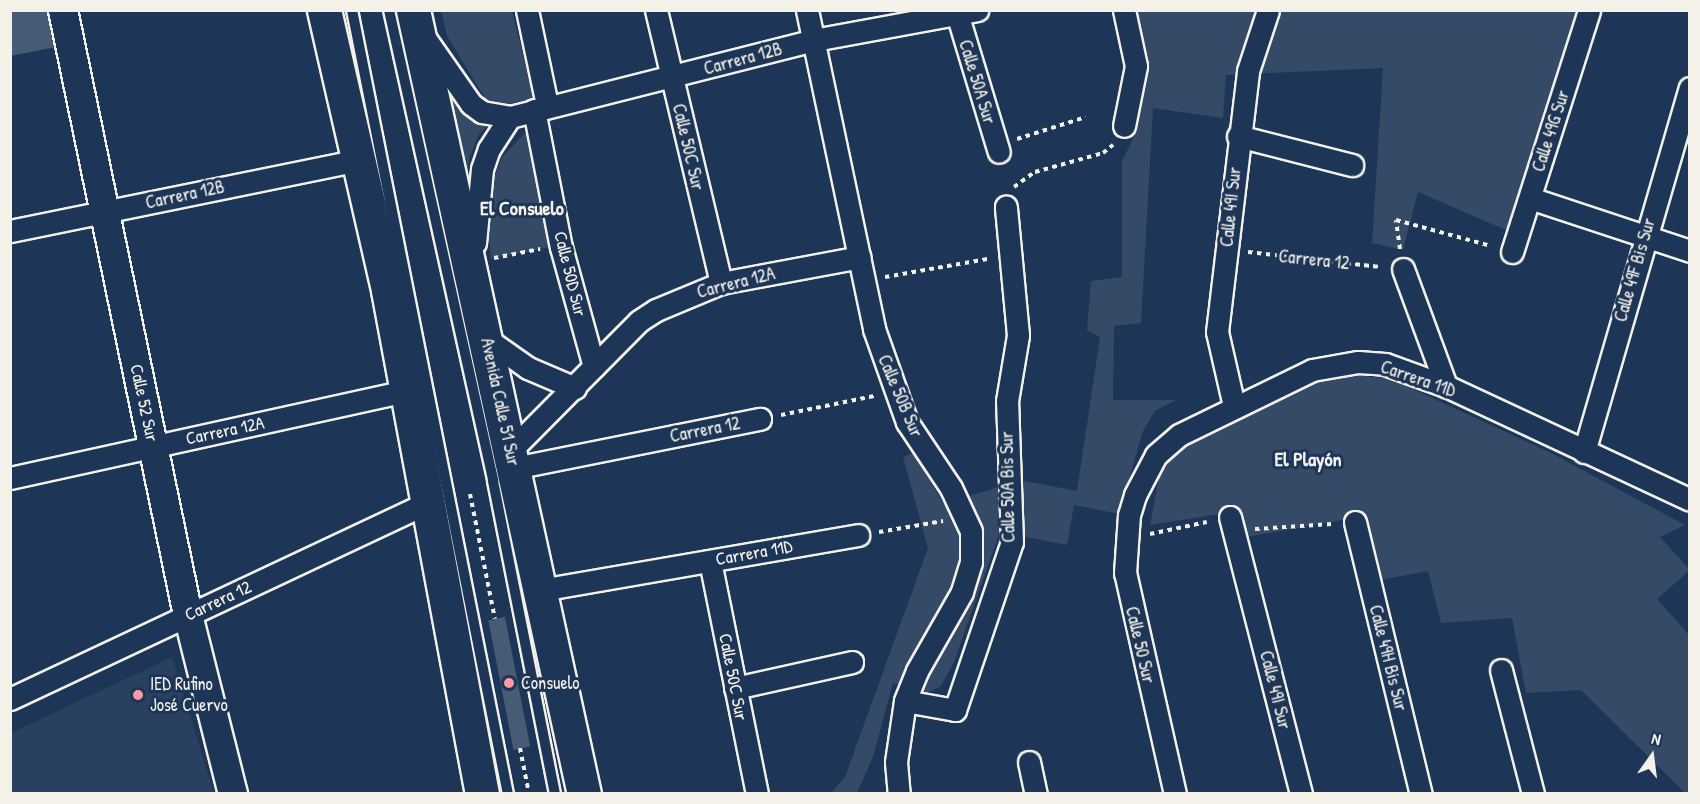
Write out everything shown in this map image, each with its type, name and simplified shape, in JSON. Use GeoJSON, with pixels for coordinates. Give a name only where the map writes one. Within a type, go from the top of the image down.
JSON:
{"type":"FeatureCollection","features":[{"type":"Feature","properties":{"kind":"main road"},"geometry":{"type":"LineString","coordinates":[[324,10],[360,160],[426,503],[487,793]]}},
{"type":"Feature","properties":{"kind":"main road","name":"Avenida Calle 51 Sur"},"geometry":{"type":"LineString","coordinates":[[406,15],[475,273],[512,460],[584,794]]}},
{"type":"Feature","properties":{"kind":"street","name":"Calle 52 Sur"},"geometry":{"type":"LineString","coordinates":[[63,10],[189,615],[232,794]]}},
{"type":"Feature","properties":{"kind":"street","name":"Calle 50D Sur"},"geometry":{"type":"LineString","coordinates":[[527,10],[561,247],[594,367]]}},
{"type":"Feature","properties":{"kind":"street","name":"Calle 50C Sur"},"geometry":{"type":"LineString","coordinates":[[656,10],[720,283]]}},
{"type":"Feature","properties":{"kind":"street","name":"Calle 50B Sur"},"geometry":{"type":"LineString","coordinates":[[807,10],[874,329],[907,422],[968,516],[971,562],[962,591],[952,616],[917,671],[905,701],[896,762],[899,794]]}},
{"type":"Feature","properties":{"kind":"street"},"geometry":{"type":"LineString","coordinates":[[1124,10],[1136,66],[1124,126]]}},
{"type":"Feature","properties":{"kind":"street","name":"Calle 49I Sur"},"geometry":{"type":"LineString","coordinates":[[1234,406],[1217,332],[1238,136],[1248,71],[1268,10]]}},
{"type":"Feature","properties":{"kind":"street","name":"Calle 49G Sur"},"geometry":{"type":"LineString","coordinates":[[1512,252],[1589,10]]}},
{"type":"Feature","properties":{"kind":"street","name":"Carrera 12B"},"geometry":{"type":"LineString","coordinates":[[406,15],[471,104],[482,112],[510,117],[672,78],[814,40],[964,12]]}},
{"type":"Feature","properties":{"kind":"street","name":"Calle 50A Sur"},"geometry":{"type":"LineString","coordinates":[[964,12],[998,149]]}},
{"type":"Feature","properties":{"kind":"street","name":"Calle 49F Bis Sur"},"geometry":{"type":"LineString","coordinates":[[1584,452],[1689,88]]}},
{"type":"Feature","properties":{"kind":"street"},"geometry":{"type":"LineString","coordinates":[[475,273],[475,219],[482,168],[489,149],[510,117]]}},
{"type":"Feature","properties":{"kind":"street"},"geometry":{"type":"LineString","coordinates":[[1238,136],[1352,165]]}},
{"type":"Feature","properties":{"kind":"street","name":"Carrera 12B"},"geometry":{"type":"LineString","coordinates":[[10,231],[360,160]]}},
{"type":"Feature","properties":{"kind":"street"},"geometry":{"type":"LineString","coordinates":[[1530,198],[1689,250]]}},
{"type":"Feature","properties":{"kind":"street","name":"Calle 50A Bis Sur"},"geometry":{"type":"LineString","coordinates":[[905,701],[955,710],[1012,542],[1006,401],[1018,335],[1006,207]]}},
{"type":"Feature","properties":{"kind":"street","name":"Carrera 12A"},"geometry":{"type":"LineString","coordinates":[[512,460],[594,367],[639,321],[720,283],[860,257]]}},
{"type":"Feature","properties":{"kind":"street"},"geometry":{"type":"LineString","coordinates":[[1403,269],[1446,386]]}},
{"type":"Feature","properties":{"kind":"street"},"geometry":{"type":"LineString","coordinates":[[487,339],[528,368],[575,388]]}},
{"type":"Feature","properties":{"kind":"street","name":"Carrera 11D"},"geometry":{"type":"LineString","coordinates":[[1135,495],[1156,455],[1179,435],[1234,406],[1332,364],[1385,364],[1446,386],[1689,500]]}},
{"type":"Feature","properties":{"kind":"street","name":"Carrera 12A"},"geometry":{"type":"LineString","coordinates":[[10,478],[405,391]]}},
{"type":"Feature","properties":{"kind":"street","name":"Carrera 12"},"geometry":{"type":"LineString","coordinates":[[512,460],[760,419]]}},
{"type":"Feature","properties":{"kind":"street","name":"Calle 50 Sur"},"geometry":{"type":"LineString","coordinates":[[1135,495],[1126,539],[1129,598],[1175,794]]}},
{"type":"Feature","properties":{"kind":"street","name":"Carrera 12"},"geometry":{"type":"LineString","coordinates":[[10,699],[426,503]]}},
{"type":"Feature","properties":{"kind":"street","name":"Calle 49H Bis Sur"},"geometry":{"type":"LineString","coordinates":[[1355,522],[1421,794]]}},
{"type":"Feature","properties":{"kind":"street","name":"Calle 49I Sur"},"geometry":{"type":"LineString","coordinates":[[1232,524],[1301,794]]}},
{"type":"Feature","properties":{"kind":"street","name":"Carrera 11D"},"geometry":{"type":"LineString","coordinates":[[540,590],[858,535]]}},
{"type":"Feature","properties":{"kind":"street","name":"Calle 50C Sur"},"geometry":{"type":"LineString","coordinates":[[710,561],[757,794]]}},
{"type":"Feature","properties":{"kind":"street"},"geometry":{"type":"LineString","coordinates":[[735,688],[852,662]]}},
{"type":"Feature","properties":{"kind":"street"},"geometry":{"type":"LineString","coordinates":[[1501,669],[1533,794]]}},
{"type":"Feature","properties":{"kind":"street"},"geometry":{"type":"LineString","coordinates":[[1029,762],[1036,794]]}},
{"type":"Feature","properties":{"kind":"lane"},"geometry":{"type":"LineString","coordinates":[[352,10],[487,793]]}},
{"type":"Feature","properties":{"kind":"lane"},"geometry":{"type":"LineString","coordinates":[[406,15],[493,481],[555,794]]}},
{"type":"Feature","properties":{"kind":"path"},"geometry":{"type":"LineString","coordinates":[[998,149],[1086,117]]}},
{"type":"Feature","properties":{"kind":"path"},"geometry":{"type":"LineString","coordinates":[[1006,207],[1011,190],[1019,181],[1035,172],[1103,153],[1115,144],[1124,126]]}},
{"type":"Feature","properties":{"kind":"path"},"geometry":{"type":"LineString","coordinates":[[1403,269],[1396,220],[1512,252]]}},
{"type":"Feature","properties":{"kind":"path"},"geometry":{"type":"LineString","coordinates":[[475,273],[561,247]]}},
{"type":"Feature","properties":{"kind":"path","name":"Carrera 12"},"geometry":{"type":"LineString","coordinates":[[1226,250],[1403,269]]}},
{"type":"Feature","properties":{"kind":"path"},"geometry":{"type":"LineString","coordinates":[[864,281],[1011,254]]}},
{"type":"Feature","properties":{"kind":"path","name":"Carrera 12"},"geometry":{"type":"LineString","coordinates":[[760,419],[896,392]]}},
{"type":"Feature","properties":{"kind":"path"},"geometry":{"type":"LineString","coordinates":[[463,497],[477,490]]}},
{"type":"Feature","properties":{"kind":"path"},"geometry":{"type":"LineString","coordinates":[[470,494],[495,620]]}},
{"type":"Feature","properties":{"kind":"path"},"geometry":{"type":"LineString","coordinates":[[858,535],[968,516]]}},
{"type":"Feature","properties":{"kind":"path"},"geometry":{"type":"LineString","coordinates":[[1126,539],[1232,524],[1355,522]]}},
{"type":"Feature","properties":{"kind":"path"},"geometry":{"type":"LineString","coordinates":[[520,748],[529,794]]}},
{"type":"Feature","properties":{"kind":"shaded area"},"geometry":{"type":"Polygon","coordinates":[[[441,11],[512,11],[534,98],[499,106],[486,100],[447,36],[441,11]]]}},
{"type":"Feature","properties":{"kind":"shaded area"},"geometry":{"type":"Polygon","coordinates":[[[1129,11],[1581,11],[1508,231],[1418,192],[1403,250],[1372,243],[1383,68],[1226,75],[1223,118],[1153,108],[1141,323],[1114,326],[1113,400],[1176,400],[1155,411],[1143,431],[1119,514],[1074,505],[1067,545],[1000,532],[954,662],[941,686],[927,693],[893,683],[873,757],[857,793],[830,794],[845,777],[928,548],[903,457],[913,453],[944,504],[1020,480],[1077,491],[1100,337],[1087,330],[1091,281],[1122,277],[1122,161],[1136,133],[1142,103],[1144,79],[1129,11]]]}},
{"type":"Feature","properties":{"kind":"shaded area"},"geometry":{"type":"Polygon","coordinates":[[[440,83],[462,113],[474,122],[489,125],[479,134],[470,156],[465,189],[440,83]]]}},
{"type":"Feature","properties":{"kind":"shaded area"},"geometry":{"type":"Polygon","coordinates":[[[526,132],[555,246],[491,259],[488,229],[493,181],[502,157],[526,132]]]}},
{"type":"Feature","properties":{"kind":"shaded area"},"geometry":{"type":"Polygon","coordinates":[[[1344,374],[1391,379],[1547,451],[1685,525],[1660,537],[1690,570],[1657,599],[1689,635],[1689,793],[1685,793],[1581,690],[1526,693],[1512,618],[1441,623],[1428,571],[1380,580],[1360,517],[1246,537],[1238,511],[1150,525],[1159,478],[1176,448],[1302,383],[1344,374]]]}},
{"type":"Feature","properties":{"kind":"shaded area","name":"IED Rufino José Cuervo"},"geometry":{"type":"Polygon","coordinates":[[[172,657],[214,793],[11,793],[11,733],[172,657]]]}},
{"type":"Feature","properties":{"kind":"building"},"geometry":{"type":"Polygon","coordinates":[[[10,10],[49,10],[56,47],[10,56],[10,10]]]}},
{"type":"Feature","properties":{"kind":"building","name":"Consuelo"},"geometry":{"type":"Polygon","coordinates":[[[505,617],[530,747],[513,750],[488,620],[505,617]]]}},
{"type":"Feature","properties":{"kind":"place","name":"Consuelo"},"geometry":{"type":"Point","coordinates":[509,683]}},
{"type":"Feature","properties":{"kind":"place","name":"IED Rufino José Cuervo"},"geometry":{"type":"Point","coordinates":[138,695]}},
{"type":"Feature","properties":{"kind":"district","name":"El Consuelo"},"geometry":{"type":"Point","coordinates":[522,207]}},
{"type":"Feature","properties":{"kind":"district","name":"El Playón"},"geometry":{"type":"Point","coordinates":[1308,458]}}]}
